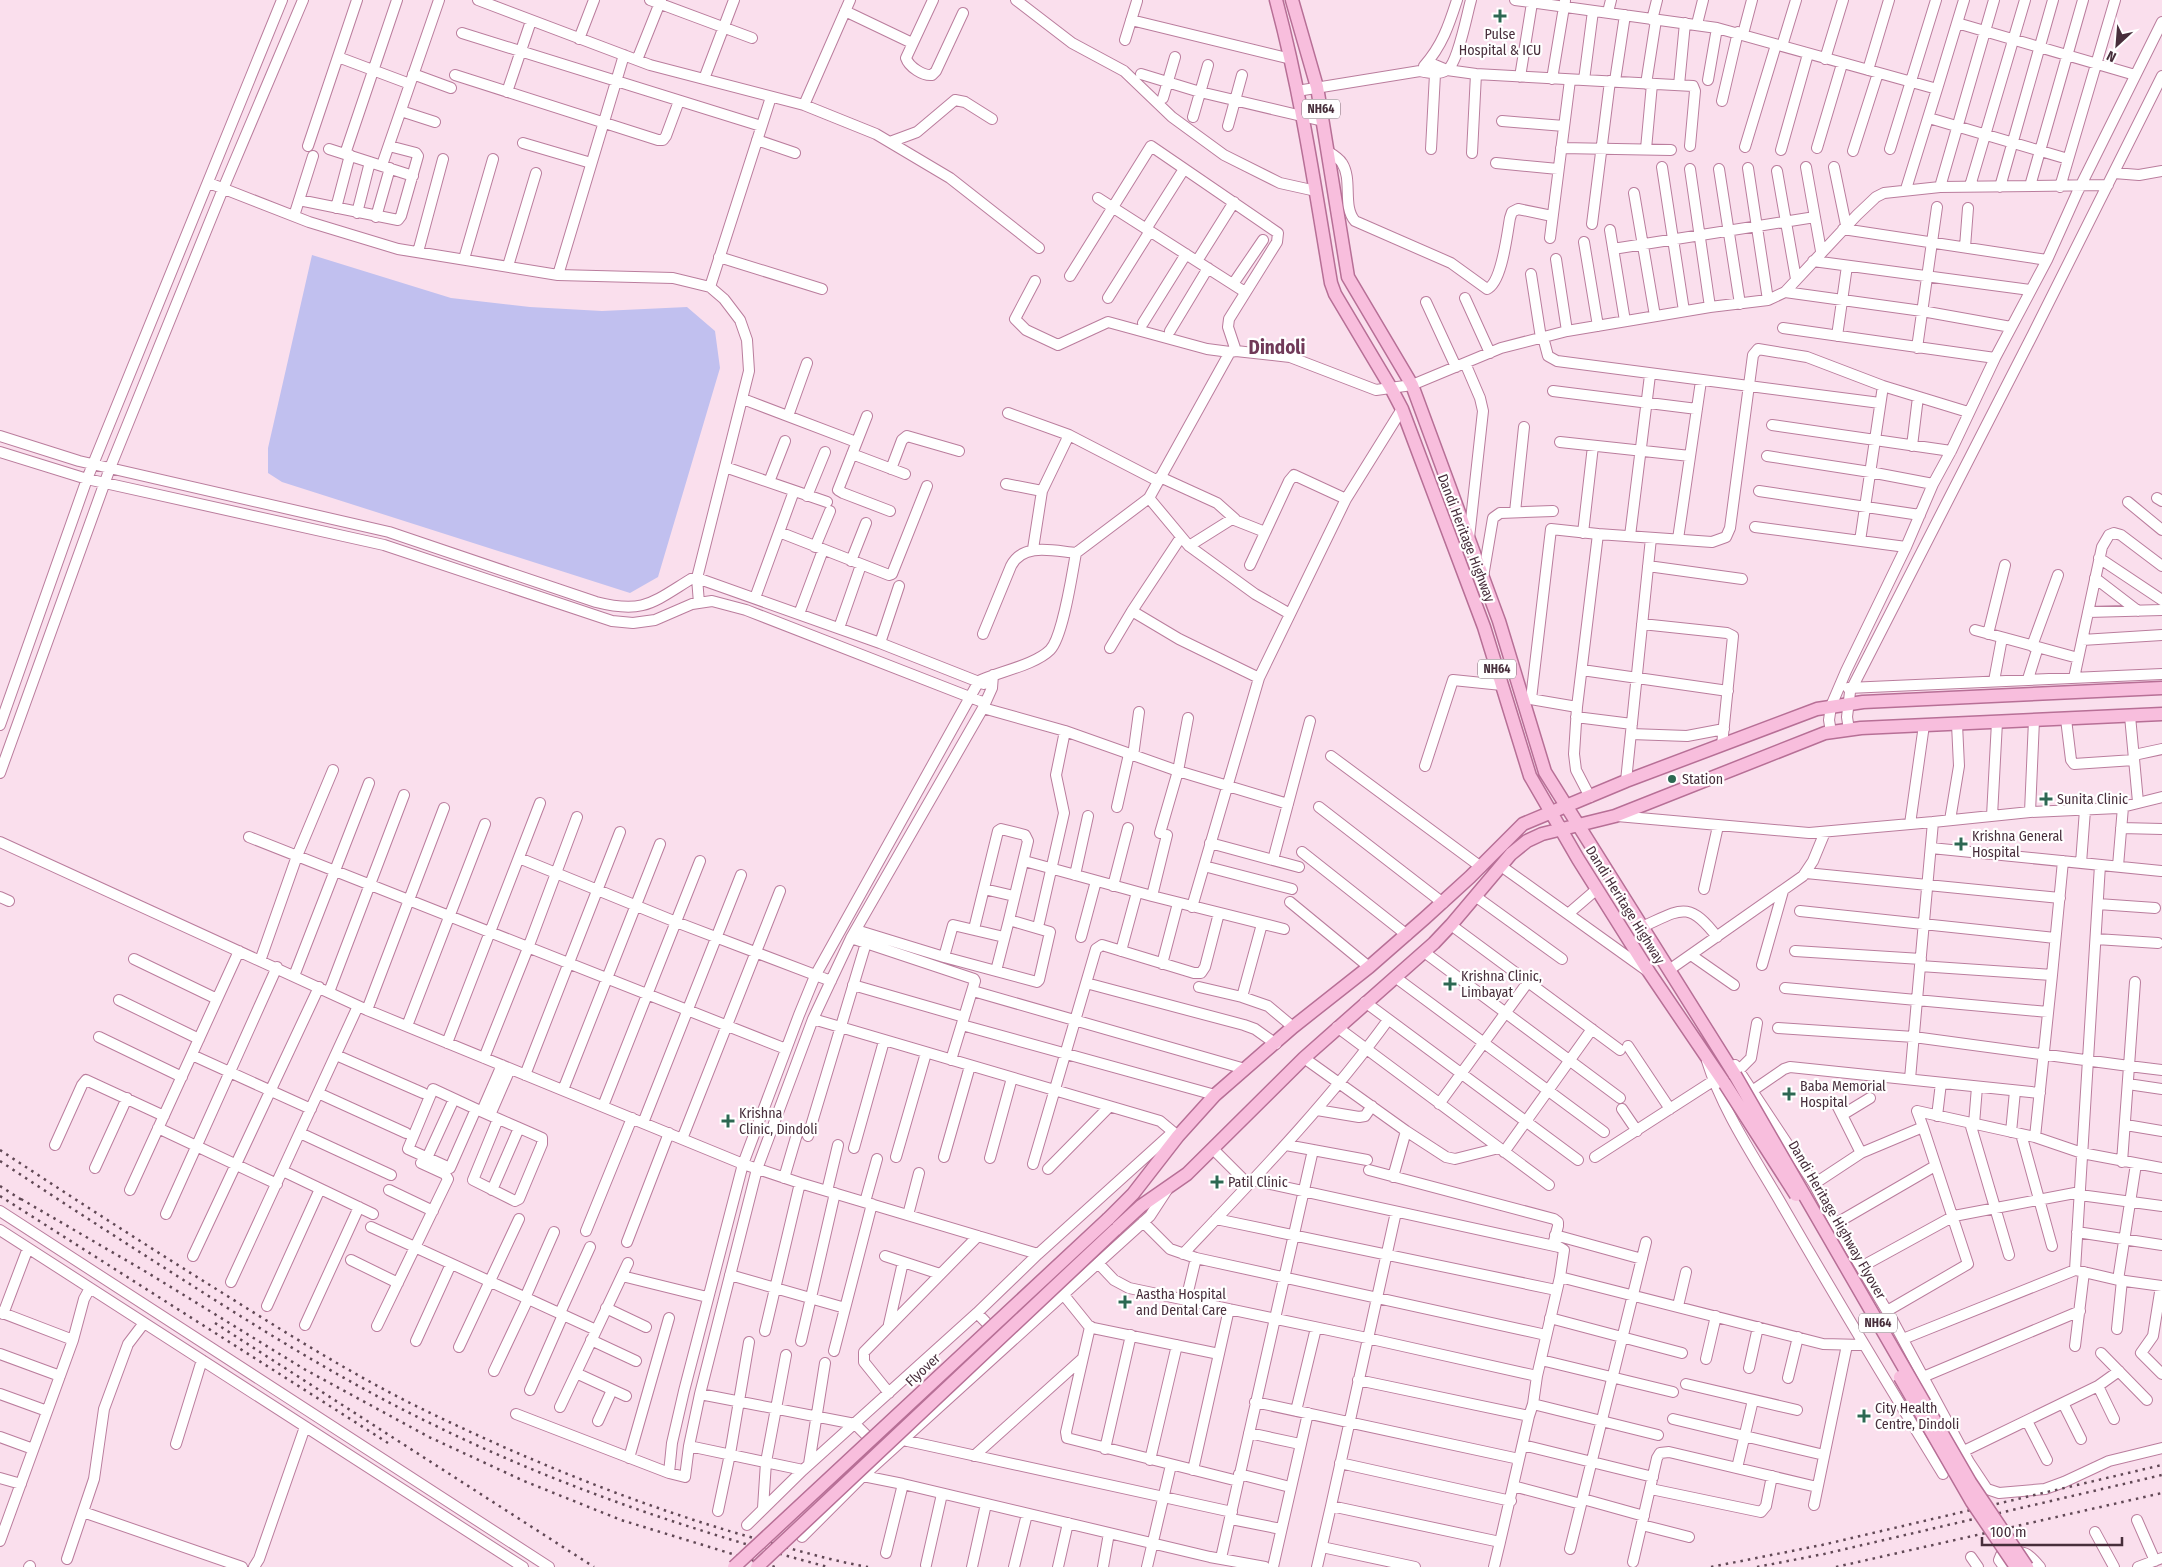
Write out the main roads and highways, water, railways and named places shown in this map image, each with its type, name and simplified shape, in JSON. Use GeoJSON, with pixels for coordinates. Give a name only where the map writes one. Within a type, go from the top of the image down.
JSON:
{"type":"FeatureCollection","features":[{"type":"Feature","properties":{"kind":"main road","name":"Dandi Heritage Highway"},"geometry":{"type":"LineString","coordinates":[[1276,0],[1292,59],[1335,294],[1402,409],[1484,627],[1530,776],[1597,889],[1705,1056]]}},
{"type":"Feature","properties":{"kind":"main road","name":"NH64"},"geometry":{"type":"LineString","coordinates":[[1292,0],[1316,87],[1323,121],[1348,278],[1412,385],[1526,698],[1545,772],[1578,826]]}},
{"type":"Feature","properties":{"kind":"main road","name":"Flyover"},"geometry":{"type":"LineString","coordinates":[[757,1567],[1111,1224],[1175,1134],[1215,1095],[1443,903],[1523,824],[1626,781],[1817,709],[1847,704],[2162,688]]}},
{"type":"Feature","properties":{"kind":"main road","name":"Flyover"},"geometry":{"type":"LineString","coordinates":[[734,1567],[1111,1224],[1187,1174],[1337,1027],[1424,952],[1451,926],[1501,866],[1526,842],[1542,834],[1615,816],[1831,732],[1924,725],[2162,714]]}},
{"type":"Feature","properties":{"kind":"main road","name":"Dandi Heritage Highway Flyover"},"geometry":{"type":"LineString","coordinates":[[1578,826],[1714,1042],[1737,1073],[1970,1482],[2027,1567]]}},
{"type":"Feature","properties":{"kind":"main road","name":"Dandi Heritage Highway Flyover"},"geometry":{"type":"LineString","coordinates":[[1705,1056],[1719,1083],[1797,1197],[1972,1502],[2016,1567]]}},
{"type":"Feature","properties":{"kind":"water"},"geometry":{"type":"Polygon","coordinates":[[[312,255],[451,298],[530,307],[602,311],[687,307],[715,331],[720,368],[658,577],[630,593],[282,482],[268,473],[268,448],[312,255]]]}},
{"type":"Feature","properties":{"kind":"railway"},"geometry":{"type":"LineString","coordinates":[[0,1150],[138,1240],[338,1364],[410,1403],[489,1441],[611,1491],[694,1520],[785,1547],[868,1567]]}},
{"type":"Feature","properties":{"kind":"railway"},"geometry":{"type":"LineString","coordinates":[[0,1161],[263,1330],[347,1380],[434,1425],[530,1468],[627,1506],[677,1523],[828,1567]]}},
{"type":"Feature","properties":{"kind":"railway"},"geometry":{"type":"LineString","coordinates":[[0,1186],[25,1202]]}},
{"type":"Feature","properties":{"kind":"railway"},"geometry":{"type":"LineString","coordinates":[[0,1196],[388,1443]]}},
{"type":"Feature","properties":{"kind":"railway"},"geometry":{"type":"LineString","coordinates":[[21,1199],[148,1273],[304,1369],[429,1437],[524,1481],[621,1520],[775,1567]]}},
{"type":"Feature","properties":{"kind":"railway"},"geometry":{"type":"LineString","coordinates":[[215,1323],[594,1567]]}},
{"type":"Feature","properties":{"kind":"railway"},"geometry":{"type":"LineString","coordinates":[[1711,1567],[1822,1545],[2162,1465]]}},
{"type":"Feature","properties":{"kind":"railway"},"geometry":{"type":"LineString","coordinates":[[1757,1567],[1824,1554],[2162,1475]]}},
{"type":"Feature","properties":{"kind":"railway"},"geometry":{"type":"LineString","coordinates":[[1836,1567],[2162,1493]]}},
{"type":"Feature","properties":{"kind":"place","name":"Pulse Hospital & ICU"},"geometry":{"type":"Point","coordinates":[1500,16]}},
{"type":"Feature","properties":{"kind":"place","name":"Station"},"geometry":{"type":"Point","coordinates":[1672,779]}},
{"type":"Feature","properties":{"kind":"place","name":"Sunita Clinic"},"geometry":{"type":"Point","coordinates":[2046,799]}},
{"type":"Feature","properties":{"kind":"place","name":"Krishna General Hospital"},"geometry":{"type":"Point","coordinates":[1961,844]}},
{"type":"Feature","properties":{"kind":"place","name":"Krishna Clinic, Limbayat"},"geometry":{"type":"Point","coordinates":[1450,984]}},
{"type":"Feature","properties":{"kind":"place","name":"Baba Memorial Hospital"},"geometry":{"type":"Point","coordinates":[1789,1094]}},
{"type":"Feature","properties":{"kind":"place","name":"Krishna Clinic, Dindoli"},"geometry":{"type":"Point","coordinates":[728,1121]}},
{"type":"Feature","properties":{"kind":"place","name":"Patil Clinic"},"geometry":{"type":"Point","coordinates":[1217,1182]}},
{"type":"Feature","properties":{"kind":"place","name":"Aastha Hospital and Dental Care"},"geometry":{"type":"Point","coordinates":[1125,1302]}},
{"type":"Feature","properties":{"kind":"place","name":"City Health Centre, Dindoli"},"geometry":{"type":"Point","coordinates":[1864,1416]}},
{"type":"Feature","properties":{"kind":"district","name":"Dindoli"},"geometry":{"type":"Point","coordinates":[1277,347]}}]}
